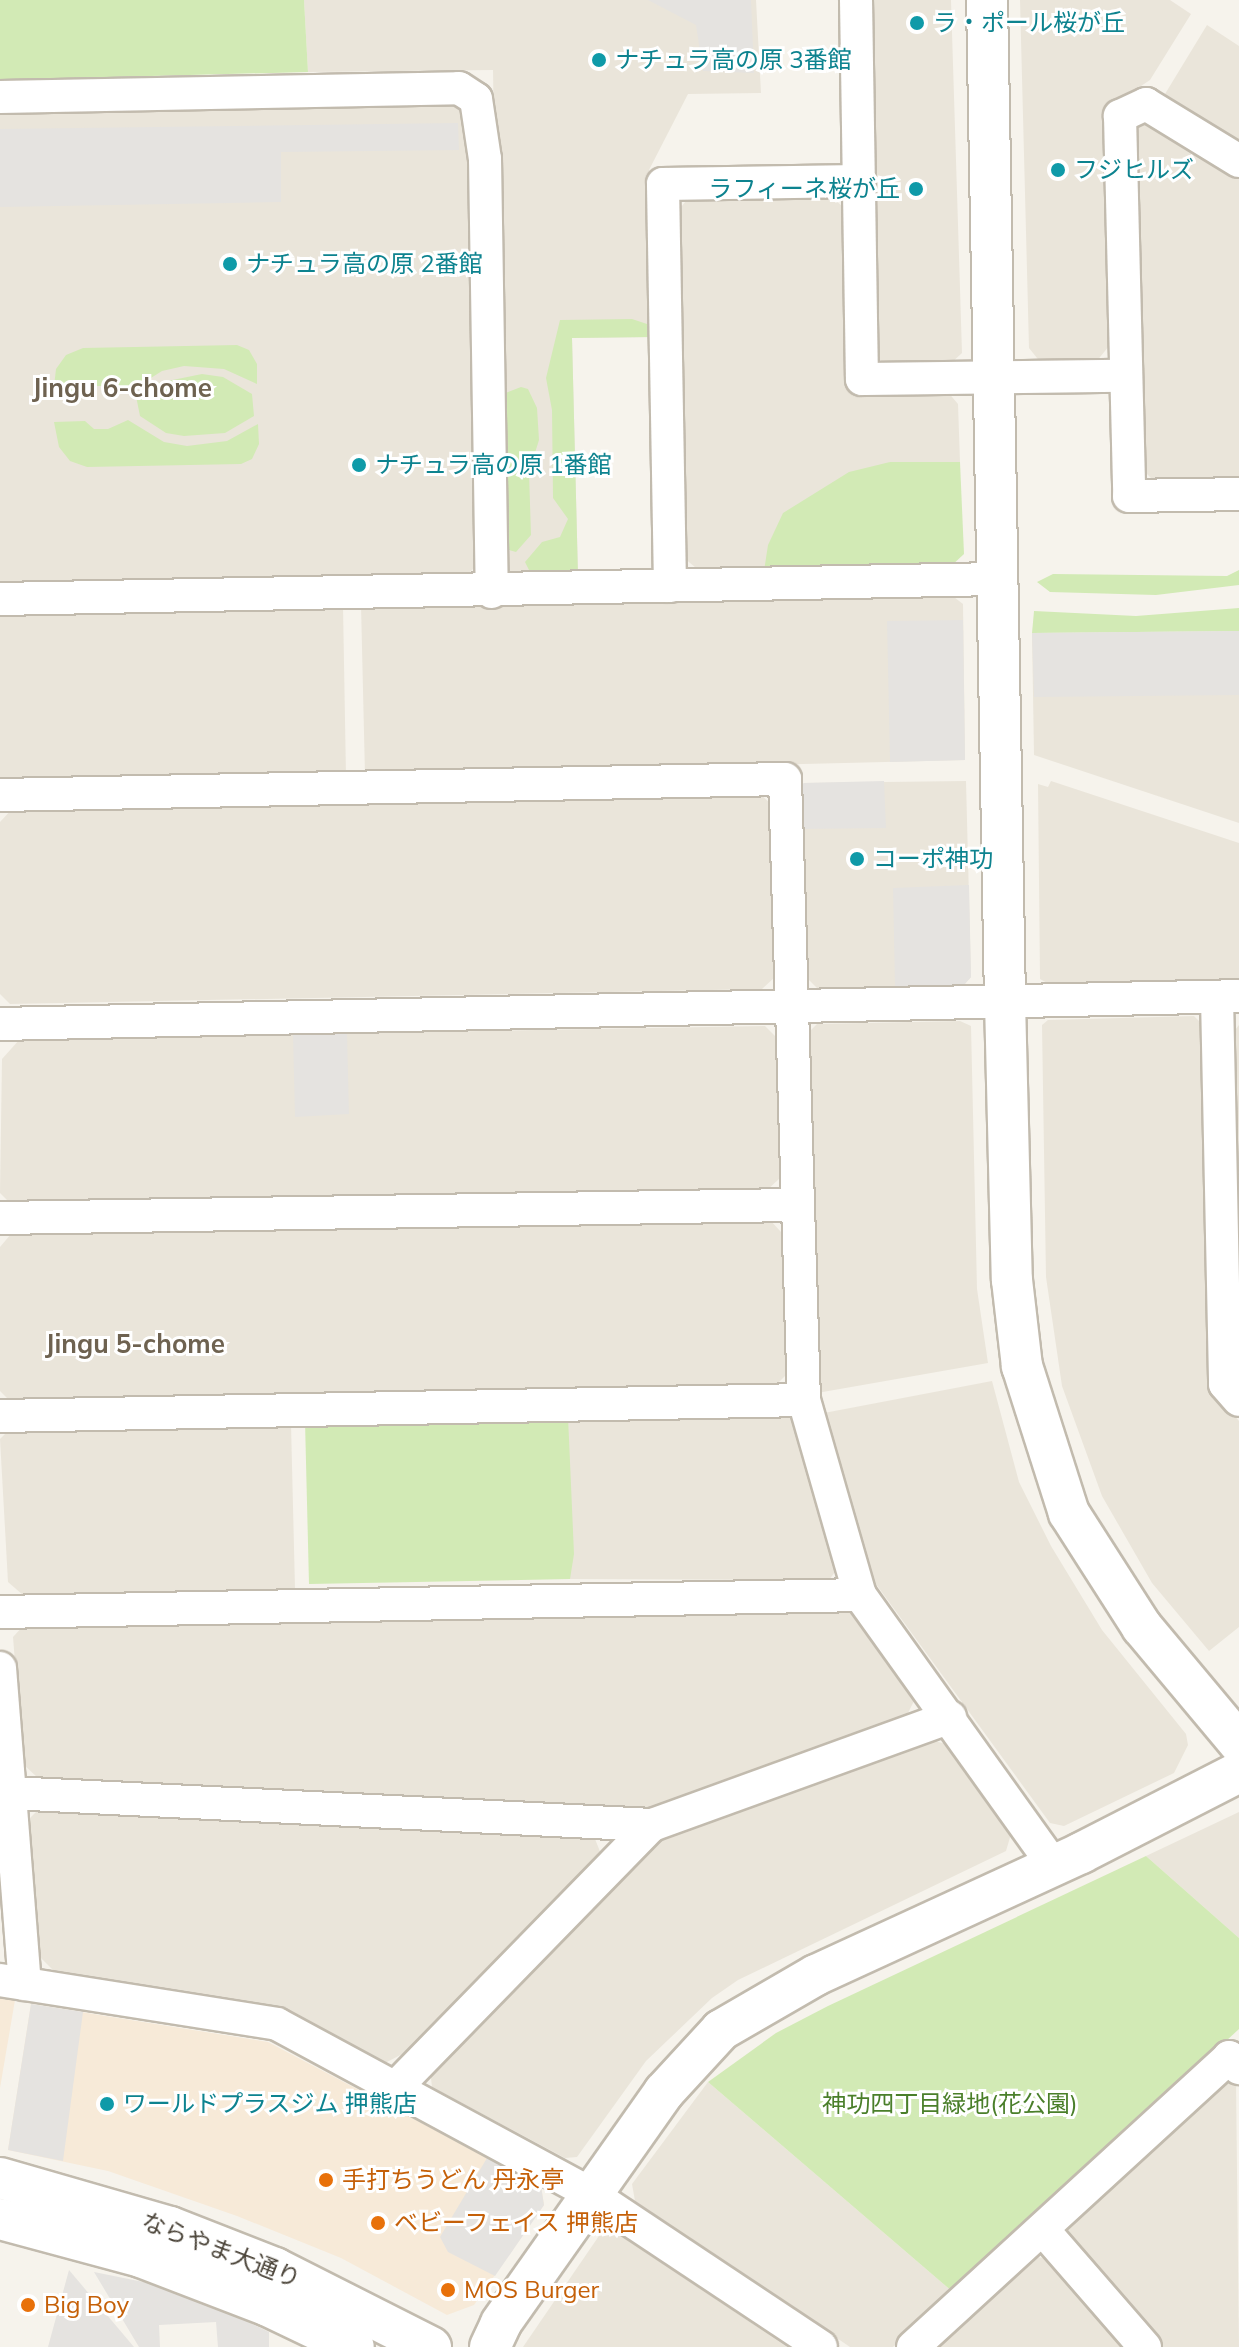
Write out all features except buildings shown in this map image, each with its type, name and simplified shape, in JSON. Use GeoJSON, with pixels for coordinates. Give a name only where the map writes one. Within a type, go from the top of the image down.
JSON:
{"type":"FeatureCollection","features":[{"type":"Feature","properties":{"kind":"street"},"geometry":{"type":"LineString","coordinates":[[856,0],[862,379],[1125,376]]}},
{"type":"Feature","properties":{"kind":"street"},"geometry":{"type":"LineString","coordinates":[[987,0],[1012,1280],[1022,1366],[1041,1437],[1069,1513],[1111,1584],[1239,1743]]}},
{"type":"Feature","properties":{"kind":"street"},"geometry":{"type":"LineString","coordinates":[[0,97],[459,88],[476,99],[485,159],[492,592]]}},
{"type":"Feature","properties":{"kind":"street"},"geometry":{"type":"LineString","coordinates":[[1239,161],[1146,104],[1120,116],[1129,496],[1239,494]]}},
{"type":"Feature","properties":{"kind":"street"},"geometry":{"type":"LineString","coordinates":[[670,586],[663,184],[859,181]]}},
{"type":"Feature","properties":{"kind":"street"},"geometry":{"type":"LineString","coordinates":[[0,599],[492,592],[997,579]]}},
{"type":"Feature","properties":{"kind":"street"},"geometry":{"type":"LineString","coordinates":[[0,795],[785,779],[804,1400],[860,1595],[1053,1865]]}},
{"type":"Feature","properties":{"kind":"street"},"geometry":{"type":"LineString","coordinates":[[0,1024],[1228,996],[1225,1384],[1239,1400]]}},
{"type":"Feature","properties":{"kind":"street"},"geometry":{"type":"LineString","coordinates":[[0,1218],[796,1205]]}},
{"type":"Feature","properties":{"kind":"street"},"geometry":{"type":"LineString","coordinates":[[0,1416],[804,1400]]}},
{"type":"Feature","properties":{"kind":"street"},"geometry":{"type":"LineString","coordinates":[[0,1612],[860,1595]]}},
{"type":"Feature","properties":{"kind":"street"},"geometry":{"type":"LineString","coordinates":[[0,1668],[10,1793],[13,1982],[277,2024],[591,2194],[821,2347]]}},
{"type":"Feature","properties":{"kind":"street"},"geometry":{"type":"LineString","coordinates":[[10,1793],[652,1825],[950,1717]]}},
{"type":"Feature","properties":{"kind":"street"},"geometry":{"type":"LineString","coordinates":[[490,2347],[591,2194],[664,2092],[721,2030],[816,1975],[1053,1865],[1239,1772]]}},
{"type":"Feature","properties":{"kind":"street"},"geometry":{"type":"LineString","coordinates":[[395,2088],[652,1825]]}},
{"type":"Feature","properties":{"kind":"street"},"geometry":{"type":"LineString","coordinates":[[913,2347],[1044,2231],[1229,2057],[1239,2068]]}},
{"type":"Feature","properties":{"kind":"street","name":"ならやま大通り"},"geometry":{"type":"LineString","coordinates":[[0,2178],[170,2227],[275,2268],[431,2347]]}},
{"type":"Feature","properties":{"kind":"street","name":"ならやま大通り"},"geometry":{"type":"LineString","coordinates":[[0,2219],[141,2257],[268,2306],[354,2347]]}},
{"type":"Feature","properties":{"kind":"street"},"geometry":{"type":"LineString","coordinates":[[1044,2231],[1145,2347]]}},
{"type":"Feature","properties":{"kind":"shaded area"},"geometry":{"type":"Polygon","coordinates":[[[304,0],[756,0],[761,93],[688,94],[649,170],[653,337],[572,338],[578,576],[516,576],[501,564],[493,70],[308,72],[304,0]]]}},
{"type":"Feature","properties":{"kind":"shaded area"},"geometry":{"type":"Polygon","coordinates":[[[648,0],[751,0],[754,73],[703,71],[696,25],[648,0]]]}},
{"type":"Feature","properties":{"kind":"shaded area"},"geometry":{"type":"Polygon","coordinates":[[[866,0],[951,0],[962,353],[949,365],[888,366],[872,354],[866,0]]]}},
{"type":"Feature","properties":{"kind":"shaded area"},"geometry":{"type":"Polygon","coordinates":[[[1020,0],[1170,0],[1191,14],[1150,80],[1105,110],[1109,346],[1096,362],[1041,363],[1029,348],[1020,0]]]}},
{"type":"Feature","properties":{"kind":"shaded area"},"geometry":{"type":"Polygon","coordinates":[[[1207,25],[1239,46],[1239,141],[1165,94],[1207,25]]]}},
{"type":"Feature","properties":{"kind":"shaded area"},"geometry":{"type":"Polygon","coordinates":[[[455,105],[469,118],[477,565],[464,578],[0,586],[0,114],[455,105]]]}},
{"type":"Feature","properties":{"kind":"shaded area"},"geometry":{"type":"Polygon","coordinates":[[[1145,118],[1239,176],[1239,479],[1154,481],[1140,467],[1133,126],[1145,118]]]}},
{"type":"Feature","properties":{"kind":"shaded area"},"geometry":{"type":"Polygon","coordinates":[[[458,123],[459,150],[281,152],[281,202],[0,207],[0,129],[458,123]]]}},
{"type":"Feature","properties":{"kind":"shaded area"},"geometry":{"type":"Polygon","coordinates":[[[689,197],[832,197],[844,208],[847,391],[947,391],[958,404],[960,462],[890,462],[764,571],[701,572],[684,558],[678,211],[689,197]]]}},
{"type":"Feature","properties":{"kind":"shaded area"},"geometry":{"type":"Polygon","coordinates":[[[950,594],[963,604],[965,760],[365,775],[361,605],[950,594]]]}},
{"type":"Feature","properties":{"kind":"shaded area"},"geometry":{"type":"Polygon","coordinates":[[[343,606],[346,776],[0,781],[0,613],[343,606]]]}},
{"type":"Feature","properties":{"kind":"shaded area"},"geometry":{"type":"Polygon","coordinates":[[[963,620],[965,760],[890,762],[887,621],[963,620]]]}},
{"type":"Feature","properties":{"kind":"shaded area"},"geometry":{"type":"Polygon","coordinates":[[[1239,631],[1239,823],[1034,755],[1032,633],[1239,631]]]}},
{"type":"Feature","properties":{"kind":"shaded area"},"geometry":{"type":"Polygon","coordinates":[[[1239,631],[1239,695],[1034,697],[1032,633],[1239,631]]]}},
{"type":"Feature","properties":{"kind":"shaded area"},"geometry":{"type":"Polygon","coordinates":[[[884,781],[886,828],[799,829],[799,788],[804,783],[884,781]]]}},
{"type":"Feature","properties":{"kind":"shaded area"},"geometry":{"type":"Polygon","coordinates":[[[966,781],[971,977],[963,986],[817,988],[803,974],[799,788],[804,783],[966,781]]]}},
{"type":"Feature","properties":{"kind":"shaded area"},"geometry":{"type":"Polygon","coordinates":[[[1051,781],[1239,843],[1239,981],[1049,984],[1040,979],[1038,784],[1048,787],[1051,781]]]}},
{"type":"Feature","properties":{"kind":"shaded area"},"geometry":{"type":"Polygon","coordinates":[[[759,793],[772,805],[775,977],[762,989],[10,1004],[0,994],[0,822],[14,807],[759,793]]]}},
{"type":"Feature","properties":{"kind":"shaded area"},"geometry":{"type":"Polygon","coordinates":[[[969,885],[971,977],[963,986],[895,987],[893,888],[969,885]]]}},
{"type":"Feature","properties":{"kind":"shaded area"},"geometry":{"type":"Polygon","coordinates":[[[1194,1016],[1206,1028],[1215,1392],[1239,1421],[1239,1627],[1209,1651],[1152,1583],[1102,1496],[1062,1386],[1046,1277],[1042,1025],[1048,1020],[1194,1016]]]}},
{"type":"Feature","properties":{"kind":"shaded area"},"geometry":{"type":"Polygon","coordinates":[[[960,1021],[971,1026],[977,1289],[988,1363],[817,1393],[804,1037],[817,1024],[960,1021]]]}},
{"type":"Feature","properties":{"kind":"shaded area"},"geometry":{"type":"Polygon","coordinates":[[[1239,1025],[1239,1248],[1235,1030],[1239,1025]]]}},
{"type":"Feature","properties":{"kind":"shaded area"},"geometry":{"type":"Polygon","coordinates":[[[765,1026],[776,1037],[780,1178],[765,1192],[14,1207],[0,1193],[2,1059],[20,1039],[765,1026]]]}},
{"type":"Feature","properties":{"kind":"shaded area"},"geometry":{"type":"Polygon","coordinates":[[[347,1033],[349,1114],[295,1117],[293,1035],[347,1033]]]}},
{"type":"Feature","properties":{"kind":"shaded area"},"geometry":{"type":"Polygon","coordinates":[[[769,1219],[781,1232],[788,1373],[775,1386],[10,1401],[0,1391],[0,1247],[11,1234],[769,1219]]]}},
{"type":"Feature","properties":{"kind":"shaded area"},"geometry":{"type":"Polygon","coordinates":[[[992,1381],[1019,1482],[1051,1546],[1102,1630],[1186,1734],[1188,1745],[1174,1773],[1064,1826],[1050,1823],[873,1580],[824,1413],[992,1381]]]}},
{"type":"Feature","properties":{"kind":"shaded area"},"geometry":{"type":"Polygon","coordinates":[[[788,1411],[801,1423],[841,1564],[829,1580],[570,1579],[568,1416],[788,1411]]]}},
{"type":"Feature","properties":{"kind":"shaded area"},"geometry":{"type":"Polygon","coordinates":[[[291,1424],[295,1589],[23,1595],[8,1582],[0,1439],[11,1428],[291,1424]]]}},
{"type":"Feature","properties":{"kind":"shaded area"},"geometry":{"type":"Polygon","coordinates":[[[849,1610],[914,1701],[905,1719],[648,1810],[38,1778],[23,1764],[13,1637],[26,1623],[849,1610]]]}},
{"type":"Feature","properties":{"kind":"shaded area"},"geometry":{"type":"Polygon","coordinates":[[[931,1740],[946,1744],[1011,1834],[1006,1851],[738,1980],[712,1998],[646,2061],[577,2157],[565,2158],[432,2087],[430,2069],[659,1836],[931,1740]]]}},
{"type":"Feature","properties":{"kind":"shaded area"},"geometry":{"type":"Polygon","coordinates":[[[42,1806],[593,1834],[601,1854],[410,2050],[385,2063],[284,2008],[53,1970],[39,1956],[28,1820],[42,1806]]]}},
{"type":"Feature","properties":{"kind":"shaded area"},"geometry":{"type":"Polygon","coordinates":[[[1239,1812],[1239,1938],[1146,1856],[1239,1812]]]}},
{"type":"Feature","properties":{"kind":"shaded area"},"geometry":{"type":"Polygon","coordinates":[[[0,1997],[15,2000],[0,2088],[0,1997]]]}},
{"type":"Feature","properties":{"kind":"shaded area"},"geometry":{"type":"Polygon","coordinates":[[[31,2004],[268,2042],[541,2186],[544,2205],[474,2305],[447,2315],[341,2258],[237,2216],[108,2171],[8,2150],[31,2004]]]}},
{"type":"Feature","properties":{"kind":"shaded area"},"geometry":{"type":"Polygon","coordinates":[[[31,2004],[83,2012],[63,2161],[8,2150],[31,2004]]]}},
{"type":"Feature","properties":{"kind":"shaded area"},"geometry":{"type":"Polygon","coordinates":[[[708,2082],[954,2293],[893,2347],[850,2347],[635,2201],[632,2184],[708,2082]]]}},
{"type":"Feature","properties":{"kind":"shaded area"},"geometry":{"type":"Polygon","coordinates":[[[1236,2083],[1239,2347],[1163,2347],[1068,2237],[1069,2224],[1221,2084],[1236,2083]]]}},
{"type":"Feature","properties":{"kind":"shaded area"},"geometry":{"type":"Polygon","coordinates":[[[487,2158],[541,2186],[544,2205],[495,2276],[448,2252],[440,2237],[487,2158]]]}},
{"type":"Feature","properties":{"kind":"shaded area"},"geometry":{"type":"Polygon","coordinates":[[[603,2230],[615,2231],[787,2347],[523,2347],[603,2230]]]}},
{"type":"Feature","properties":{"kind":"shaded area"},"geometry":{"type":"Polygon","coordinates":[[[1032,2257],[1048,2258],[1125,2347],[935,2347],[1032,2257]]]}},
{"type":"Feature","properties":{"kind":"shaded area"},"geometry":{"type":"Polygon","coordinates":[[[69,2270],[134,2347],[48,2347],[69,2270]]]}},
{"type":"Feature","properties":{"kind":"shaded area"},"geometry":{"type":"Polygon","coordinates":[[[94,2272],[183,2290],[269,2332],[269,2347],[218,2347],[216,2322],[159,2325],[160,2347],[139,2347],[94,2272]]]}},
{"type":"Feature","properties":{"kind":"green space"},"geometry":{"type":"Polygon","coordinates":[[[0,0],[304,0],[308,72],[0,80],[0,0]]]}},
{"type":"Feature","properties":{"kind":"green space"},"geometry":{"type":"Polygon","coordinates":[[[632,319],[653,326],[653,337],[572,338],[578,576],[532,576],[525,562],[542,542],[560,537],[568,519],[553,498],[552,410],[546,378],[560,320],[632,319]]]}},
{"type":"Feature","properties":{"kind":"green space"},"geometry":{"type":"Polygon","coordinates":[[[237,345],[249,350],[257,364],[257,384],[224,369],[184,366],[162,371],[127,393],[106,386],[92,386],[84,394],[53,395],[56,369],[66,355],[83,348],[237,345]]]}},
{"type":"Feature","properties":{"kind":"green space"},"geometry":{"type":"Polygon","coordinates":[[[202,374],[223,377],[252,394],[254,416],[225,433],[184,436],[166,433],[140,416],[136,396],[148,385],[202,374]]]}},
{"type":"Feature","properties":{"kind":"green space"},"geometry":{"type":"Polygon","coordinates":[[[521,387],[528,389],[537,408],[539,440],[529,472],[531,535],[516,552],[501,548],[498,396],[521,387]]]}},
{"type":"Feature","properties":{"kind":"green space"},"geometry":{"type":"Polygon","coordinates":[[[128,420],[164,442],[187,446],[227,441],[258,424],[259,444],[252,459],[241,464],[87,467],[70,461],[59,447],[54,422],[85,421],[94,429],[108,429],[128,420]]]}},
{"type":"Feature","properties":{"kind":"green space"},"geometry":{"type":"Polygon","coordinates":[[[890,462],[960,462],[964,554],[950,567],[764,571],[768,545],[783,513],[849,472],[890,462]]]}},
{"type":"Feature","properties":{"kind":"green space"},"geometry":{"type":"Polygon","coordinates":[[[1239,570],[1239,585],[1156,595],[1050,592],[1037,582],[1053,574],[1227,576],[1239,570]]]}},
{"type":"Feature","properties":{"kind":"green space"},"geometry":{"type":"Polygon","coordinates":[[[1239,608],[1239,631],[1032,633],[1034,611],[1136,616],[1239,608]]]}},
{"type":"Feature","properties":{"kind":"green space"},"geometry":{"type":"Polygon","coordinates":[[[568,1416],[574,1554],[570,1579],[309,1584],[305,1421],[568,1416]]]}},
{"type":"Feature","properties":{"kind":"green space","name":"神功四丁目緑地(花公園)"},"geometry":{"type":"Polygon","coordinates":[[[1146,1856],[1239,1938],[1239,2029],[954,2293],[708,2082],[776,2033],[828,2006],[1146,1856]]]}},
{"type":"Feature","properties":{"kind":"place","name":"ラ・ポール桜が丘"},"geometry":{"type":"Point","coordinates":[917,23]}},
{"type":"Feature","properties":{"kind":"place","name":"ナチュラ高の原 3番館"},"geometry":{"type":"Point","coordinates":[599,60]}},
{"type":"Feature","properties":{"kind":"place","name":"フジヒルズ"},"geometry":{"type":"Point","coordinates":[1058,170]}},
{"type":"Feature","properties":{"kind":"place","name":"ラフィーネ桜が丘"},"geometry":{"type":"Point","coordinates":[916,189]}},
{"type":"Feature","properties":{"kind":"place","name":"ナチュラ高の原 2番館"},"geometry":{"type":"Point","coordinates":[230,264]}},
{"type":"Feature","properties":{"kind":"place","name":"ナチュラ高の原 1番館"},"geometry":{"type":"Point","coordinates":[359,465]}},
{"type":"Feature","properties":{"kind":"place","name":"コーポ神功"},"geometry":{"type":"Point","coordinates":[857,859]}},
{"type":"Feature","properties":{"kind":"place","name":"ワールドプラスジム 押熊店"},"geometry":{"type":"Point","coordinates":[107,2104]}},
{"type":"Feature","properties":{"kind":"place","name":"手打ちうどん 丹永亭"},"geometry":{"type":"Point","coordinates":[326,2180]}},
{"type":"Feature","properties":{"kind":"place","name":"ベビーフェイス 押熊店"},"geometry":{"type":"Point","coordinates":[378,2223]}},
{"type":"Feature","properties":{"kind":"place","name":"MOS Burger"},"geometry":{"type":"Point","coordinates":[448,2290]}},
{"type":"Feature","properties":{"kind":"place","name":"Big Boy"},"geometry":{"type":"Point","coordinates":[28,2305]}},
{"type":"Feature","properties":{"kind":"district","name":"Jingu 6-chome"},"geometry":{"type":"Point","coordinates":[122,388]}},
{"type":"Feature","properties":{"kind":"district","name":"Jingu 5-chome"},"geometry":{"type":"Point","coordinates":[135,1344]}}]}
